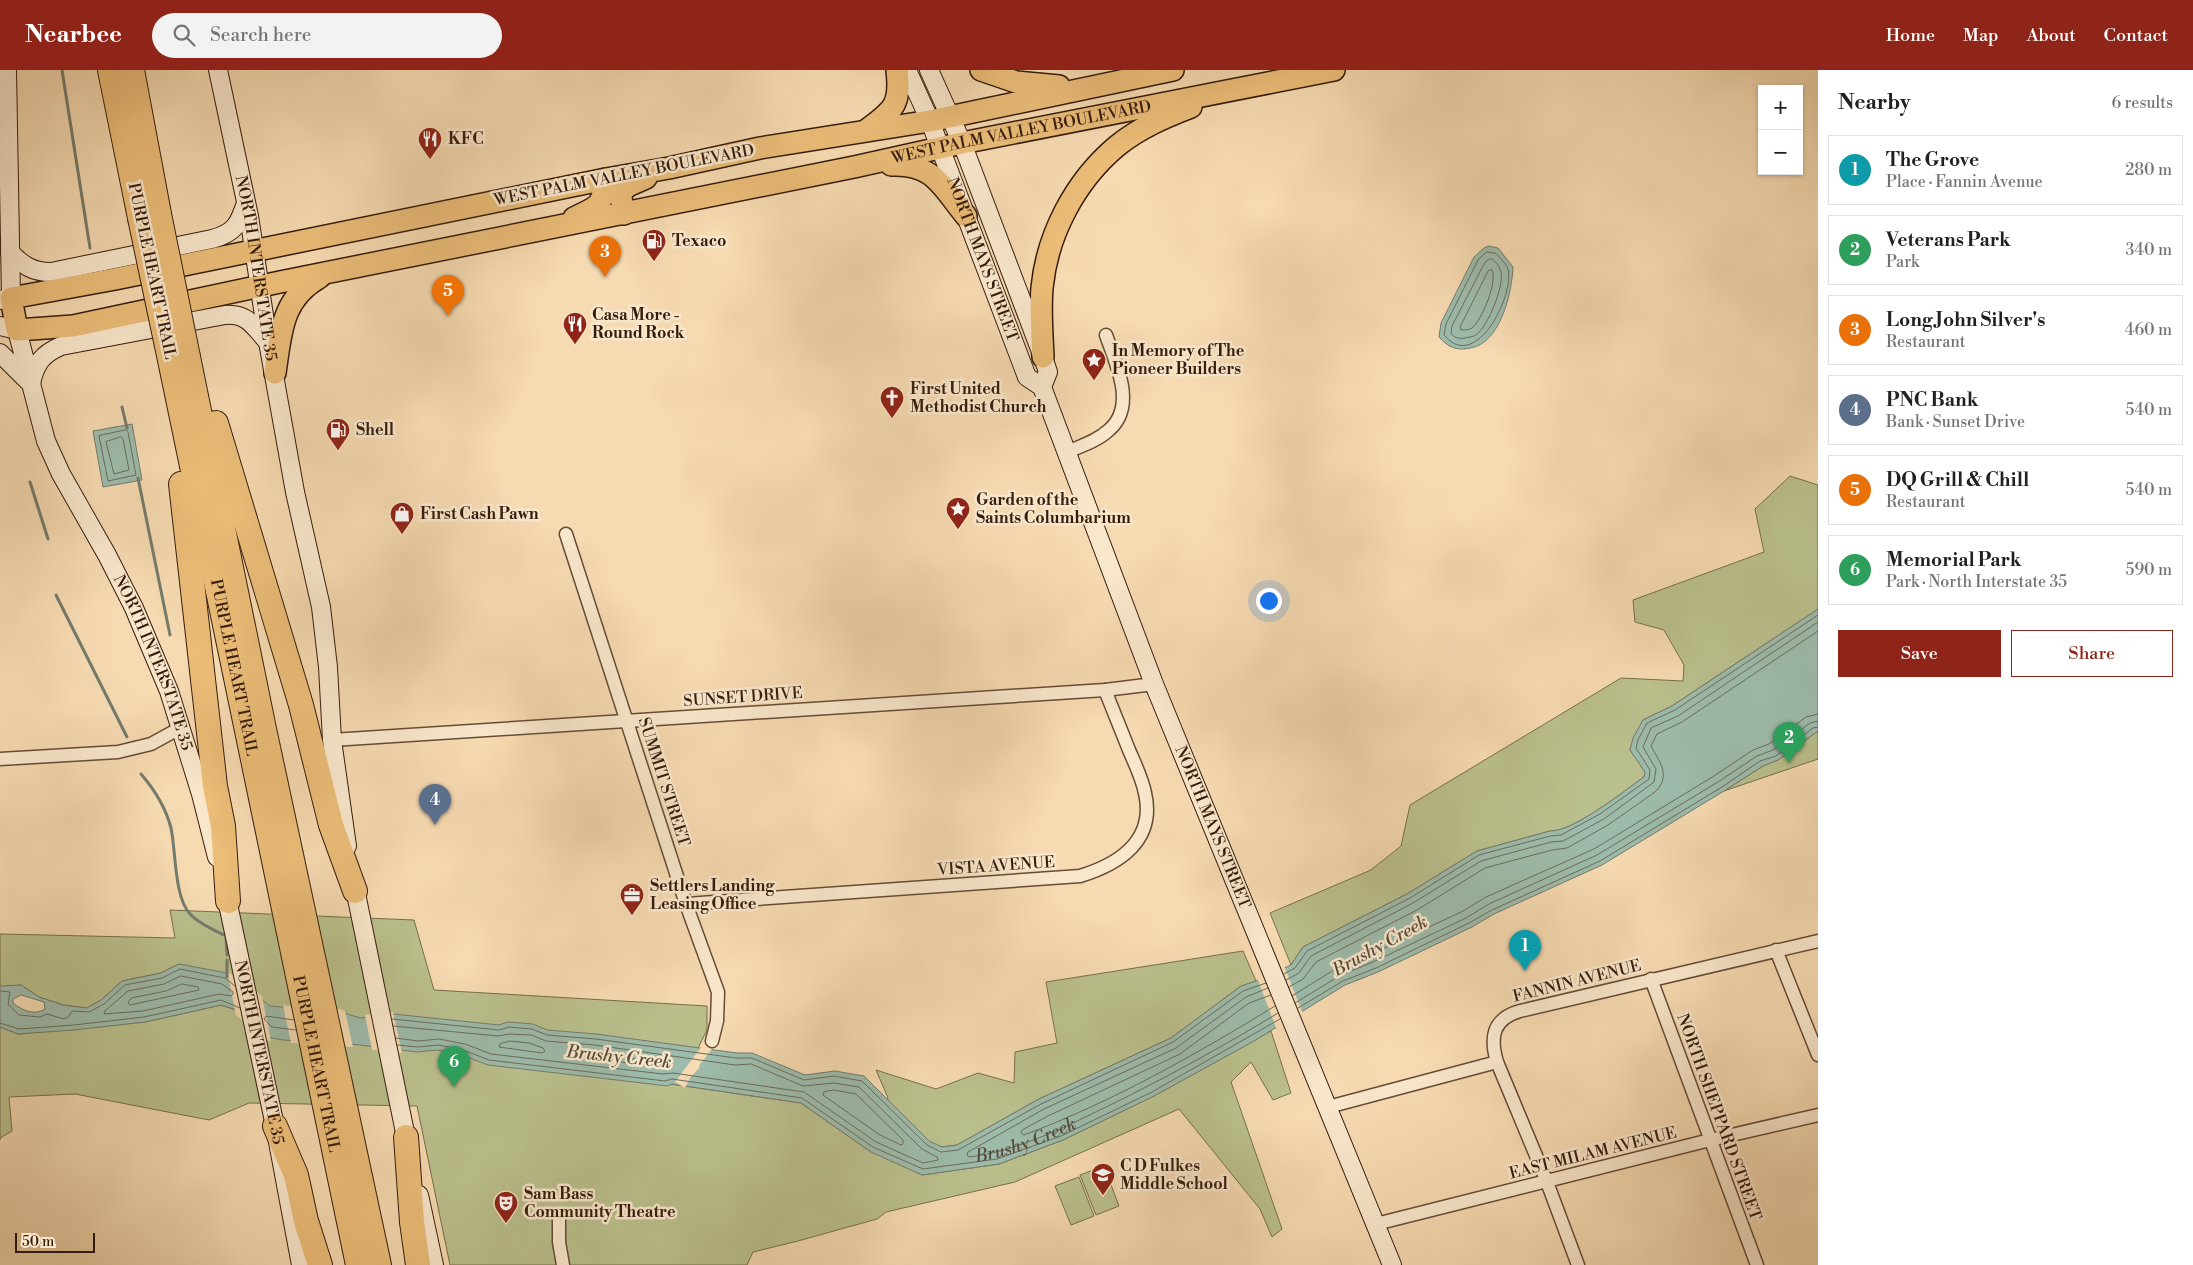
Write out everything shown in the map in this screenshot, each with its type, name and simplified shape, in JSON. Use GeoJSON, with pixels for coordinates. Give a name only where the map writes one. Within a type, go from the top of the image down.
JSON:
{"type":"FeatureCollection","features":[{"type":"Feature","properties":{"kind":"highway","name":"PURPLE HEART TRAIL"},"geometry":{"type":"LineString","coordinates":[[110,70],[150,216],[294,909],[339,1129],[358,1265]]}},
{"type":"Feature","properties":{"kind":"highway","name":"PURPLE HEART TRAIL"},"geometry":{"type":"LineString","coordinates":[[132,70],[150,216]]}},
{"type":"Feature","properties":{"kind":"highway"},"geometry":{"type":"LineString","coordinates":[[867,130],[894,106],[899,92],[897,70]]}},
{"type":"Feature","properties":{"kind":"highway"},"geometry":{"type":"LineString","coordinates":[[981,70],[1016,82],[1045,86],[1134,78],[1173,70]]}},
{"type":"Feature","properties":{"kind":"highway","name":"WEST PALM VALLEY BOULEVARD"},"geometry":{"type":"LineString","coordinates":[[329,272],[624,214],[962,143],[1334,70]]}},
{"type":"Feature","properties":{"kind":"highway","name":"WEST PALM VALLEY BOULEVARD"},"geometry":{"type":"LineString","coordinates":[[5,299],[115,279],[751,150],[940,119],[1134,78]]}},
{"type":"Feature","properties":{"kind":"highway"},"geometry":{"type":"LineString","coordinates":[[1043,357],[1042,287],[1054,234],[1067,209],[1093,170],[1118,145],[1152,123],[1191,107],[1259,84]]}},
{"type":"Feature","properties":{"kind":"highway"},"geometry":{"type":"LineString","coordinates":[[854,167],[906,164],[922,168],[938,181],[966,216]]}},
{"type":"Feature","properties":{"kind":"highway"},"geometry":{"type":"LineString","coordinates":[[624,214],[621,198],[622,191],[628,186],[669,168]]}},
{"type":"Feature","properties":{"kind":"highway"},"geometry":{"type":"LineString","coordinates":[[558,226],[595,208],[603,200],[606,179]]}},
{"type":"Feature","properties":{"kind":"highway"},"geometry":{"type":"LineString","coordinates":[[8,328],[74,326],[329,272]]}},
{"type":"Feature","properties":{"kind":"highway"},"geometry":{"type":"LineString","coordinates":[[274,373],[281,332],[289,307],[304,288],[329,272]]}},
{"type":"Feature","properties":{"kind":"highway","name":"NORTH INTERSTATE 35"},"geometry":{"type":"LineString","coordinates":[[5,299],[8,328]]}},
{"type":"Feature","properties":{"kind":"highway"},"geometry":{"type":"LineString","coordinates":[[179,359],[216,424],[301,705],[331,825],[356,897]]}},
{"type":"Feature","properties":{"kind":"highway"},"geometry":{"type":"LineString","coordinates":[[179,359],[172,429],[187,525],[215,786],[222,826],[229,906]]}},
{"type":"Feature","properties":{"kind":"highway"},"geometry":{"type":"LineString","coordinates":[[274,1126],[296,1175],[306,1221],[320,1265]]}},
{"type":"Feature","properties":{"kind":"highway","name":"PURPLE HEART TRAIL"},"geometry":{"type":"LineString","coordinates":[[339,1129],[379,1265]]}},
{"type":"Feature","properties":{"kind":"highway"},"geometry":{"type":"LineString","coordinates":[[405,1132],[412,1222],[418,1265]]}},
{"type":"Feature","properties":{"kind":"main road","name":"NORTH INTERSTATE 35"},"geometry":{"type":"LineString","coordinates":[[5,299],[10,252],[7,70]]}},
{"type":"Feature","properties":{"kind":"main road","name":"NORTH INTERSTATE 35"},"geometry":{"type":"LineString","coordinates":[[218,70],[246,203],[268,342],[295,492],[321,607],[328,667],[332,740],[341,810],[356,897],[434,1265]]}},
{"type":"Feature","properties":{"kind":"main road","name":"NORTH MAYS STREET"},"geometry":{"type":"LineString","coordinates":[[907,70],[940,119],[962,143],[1048,372],[1042,387]]}},
{"type":"Feature","properties":{"kind":"main road","name":"NORTH MAYS STREET"},"geometry":{"type":"LineString","coordinates":[[929,70],[940,119],[939,148],[1027,377],[1042,387],[1154,684],[1392,1265]]}},
{"type":"Feature","properties":{"kind":"main road"},"geometry":{"type":"LineString","coordinates":[[10,252],[26,267],[34,271],[51,272],[203,241],[224,236],[232,231],[238,224],[246,203]]}},
{"type":"Feature","properties":{"kind":"main road"},"geometry":{"type":"LineString","coordinates":[[30,384],[34,368],[39,360],[50,351],[61,346],[225,315],[236,314],[244,317],[268,342]]}},
{"type":"Feature","properties":{"kind":"main road","name":"NORTH INTERSTATE 35"},"geometry":{"type":"LineString","coordinates":[[8,328],[30,384],[46,441],[61,474],[107,555],[134,608],[182,727],[229,906],[301,1265]]}},
{"type":"Feature","properties":{"kind":"main road"},"geometry":{"type":"LineString","coordinates":[[0,353],[17,368],[30,384]]}},
{"type":"Feature","properties":{"kind":"street"},"geometry":{"type":"LineString","coordinates":[[1067,452],[1091,442],[1111,429],[1122,410],[1121,376],[1106,335]]}},
{"type":"Feature","properties":{"kind":"street","name":"SUMMIT STREET"},"geometry":{"type":"LineString","coordinates":[[566,534],[686,904],[718,992],[717,1021],[712,1041]]}},
{"type":"Feature","properties":{"kind":"street","name":"SUNSET DRIVE"},"geometry":{"type":"LineString","coordinates":[[332,740],[1105,690],[1154,684]]}},
{"type":"Feature","properties":{"kind":"street","name":"VISTA AVENUE"},"geometry":{"type":"LineString","coordinates":[[686,904],[1080,876],[1112,865],[1134,846],[1145,822],[1147,807],[1141,779],[1105,690]]}},
{"type":"Feature","properties":{"kind":"street"},"geometry":{"type":"LineString","coordinates":[[0,759],[118,752],[151,744],[182,727]]}},
{"type":"Feature","properties":{"kind":"street","name":"FANNIN AVENUE"},"geometry":{"type":"LineString","coordinates":[[1578,1265],[1547,1182],[1497,1062],[1493,1042],[1495,1030],[1501,1020],[1511,1013],[1818,940]]}},
{"type":"Feature","properties":{"kind":"street"},"geometry":{"type":"LineString","coordinates":[[1776,950],[1818,1055]]}},
{"type":"Feature","properties":{"kind":"street","name":"NORTH SHEPPARD STREET"},"geometry":{"type":"LineString","coordinates":[[1651,979],[1757,1265]]}},
{"type":"Feature","properties":{"kind":"street"},"geometry":{"type":"LineString","coordinates":[[1328,1107],[1497,1062]]}},
{"type":"Feature","properties":{"kind":"street","name":"EAST MILAM AVENUE"},"geometry":{"type":"LineString","coordinates":[[1376,1224],[1710,1140],[1818,1115]]}},
{"type":"Feature","properties":{"kind":"street"},"geometry":{"type":"LineString","coordinates":[[559,1216],[559,1242],[563,1265]]}},
{"type":"Feature","properties":{"kind":"green space"},"geometry":{"type":"Polygon","coordinates":[[[1790,476],[1818,485],[1818,609],[1672,706],[1643,720],[1630,750],[1645,772],[1644,777],[1598,810],[1560,830],[1477,851],[1407,894],[1303,947],[1291,965],[1270,913],[1371,870],[1401,846],[1410,805],[1621,678],[1683,681],[1684,665],[1664,630],[1635,622],[1633,600],[1764,552],[1755,509],[1790,476]]]}},
{"type":"Feature","properties":{"kind":"green space"},"geometry":{"type":"Polygon","coordinates":[[[1818,731],[1818,759],[1724,791],[1763,766],[1778,760],[1818,731]]]}},
{"type":"Feature","properties":{"kind":"green space"},"geometry":{"type":"Polygon","coordinates":[[[170,910],[414,920],[434,990],[707,1006],[707,1030],[698,1048],[671,1084],[801,1103],[871,1152],[888,1098],[876,1070],[936,1089],[978,1073],[1014,1083],[1015,1052],[1057,1043],[1046,982],[1243,951],[1256,981],[1241,986],[1171,1038],[1039,1099],[957,1145],[942,1147],[902,1165],[922,1175],[999,1164],[1063,1140],[1154,1096],[1271,1031],[1291,1093],[1273,1100],[1251,1062],[1231,1082],[1282,1229],[1272,1237],[1260,1209],[1179,1109],[1015,1182],[886,1212],[877,1219],[753,1252],[747,1265],[450,1265],[417,1106],[249,1103],[209,1120],[75,1094],[9,1097],[12,1131],[0,1138],[0,1027],[18,1034],[145,1022],[221,1005],[233,1009],[179,964],[161,973],[122,981],[101,1000],[87,1008],[63,1005],[39,997],[21,985],[2,987],[0,986],[0,934],[175,938],[170,910]]]}},
{"type":"Feature","properties":{"kind":"green space"},"geometry":{"type":"Polygon","coordinates":[[[1104,1166],[1119,1206],[1096,1215],[1080,1175],[1104,1166]]]}},
{"type":"Feature","properties":{"kind":"green space"},"geometry":{"type":"Polygon","coordinates":[[[1079,1177],[1094,1216],[1071,1225],[1055,1186],[1079,1177]]]}},
{"type":"Feature","properties":{"kind":"water"},"geometry":{"type":"Polygon","coordinates":[[[1489,246],[1498,248],[1513,267],[1507,303],[1497,327],[1489,337],[1480,344],[1470,348],[1461,349],[1453,347],[1439,337],[1441,323],[1474,257],[1489,246]]]}},
{"type":"Feature","properties":{"kind":"water"},"geometry":{"type":"Polygon","coordinates":[[[132,424],[142,480],[103,487],[93,431],[132,424]]]}},
{"type":"Feature","properties":{"kind":"water","name":"Brushy Creek"},"geometry":{"type":"Polygon","coordinates":[[[1818,609],[1818,731],[1778,760],[1763,766],[1602,865],[1494,914],[1472,927],[1378,972],[1345,985],[1254,1041],[1154,1096],[1063,1140],[999,1164],[922,1175],[871,1152],[801,1103],[671,1084],[668,1086],[488,1065],[462,1055],[437,1050],[418,1052],[351,1044],[283,1040],[267,1037],[234,1009],[221,1005],[145,1022],[74,1030],[18,1034],[0,1027],[0,986],[21,985],[39,997],[63,1005],[87,1008],[101,1000],[122,981],[161,973],[179,964],[227,973],[270,1006],[341,1012],[360,1018],[393,1014],[499,1025],[508,1022],[533,1024],[547,1030],[596,1034],[737,1053],[752,1053],[805,1075],[835,1071],[864,1076],[929,1141],[942,1147],[957,1145],[1039,1099],[1171,1038],[1241,986],[1291,965],[1303,947],[1407,894],[1477,851],[1560,830],[1585,818],[1644,777],[1645,772],[1630,750],[1633,738],[1643,720],[1672,706],[1818,609]],[[21,995],[13,999],[13,1003],[17,1006],[32,1012],[45,1009],[44,1002],[21,995]]]}},
{"type":"Feature","properties":{"kind":"pier"},"geometry":{"type":"Polygon","coordinates":[[[1284,966],[1303,1014],[1277,1030],[1257,978],[1284,966]]]}},
{"type":"Feature","properties":{"kind":"pier"},"geometry":{"type":"Polygon","coordinates":[[[227,971],[262,996],[271,1041],[265,1040],[236,1015],[227,971]]]}},
{"type":"Feature","properties":{"kind":"pier"},"geometry":{"type":"Polygon","coordinates":[[[283,1005],[324,1012],[340,1009],[345,1011],[353,1047],[291,1043],[283,1005]]]}},
{"type":"Feature","properties":{"kind":"pier"},"geometry":{"type":"Polygon","coordinates":[[[393,1012],[402,1053],[372,1050],[365,1015],[393,1012]]]}},
{"type":"Feature","properties":{"kind":"pier"},"geometry":{"type":"Polygon","coordinates":[[[702,1046],[713,1048],[690,1078],[685,1088],[675,1082],[702,1046]]]}},
{"type":"Feature","properties":{"kind":"waterway"},"geometry":{"type":"LineString","coordinates":[[62,70],[90,248]]}},
{"type":"Feature","properties":{"kind":"waterway"},"geometry":{"type":"LineString","coordinates":[[122,407],[127,428]]}},
{"type":"Feature","properties":{"kind":"waterway"},"geometry":{"type":"LineString","coordinates":[[138,478],[170,635]]}},
{"type":"Feature","properties":{"kind":"waterway"},"geometry":{"type":"LineString","coordinates":[[30,482],[48,539]]}},
{"type":"Feature","properties":{"kind":"waterway"},"geometry":{"type":"LineString","coordinates":[[56,595],[127,737]]}},
{"type":"Feature","properties":{"kind":"waterway"},"geometry":{"type":"LineString","coordinates":[[141,774],[159,800],[169,821],[173,838],[178,885],[185,906],[198,921],[226,936],[227,955]]}},
{"type":"Feature","properties":{"kind":"waterway"},"geometry":{"type":"LineString","coordinates":[[227,960],[227,977]]}},
{"type":"Feature","properties":{"kind":"place","name":"KFC"},"geometry":{"type":"Point","coordinates":[430,160]}},
{"type":"Feature","properties":{"kind":"place","name":"Texaco"},"geometry":{"type":"Point","coordinates":[654,262]}},
{"type":"Feature","properties":{"kind":"place","name":"Long John Silver's"},"geometry":{"type":"Point","coordinates":[605,277]}},
{"type":"Feature","properties":{"kind":"place","name":"DQ Grill & Chill"},"geometry":{"type":"Point","coordinates":[448,316]}},
{"type":"Feature","properties":{"kind":"place","name":"Casa More - Round Rock"},"geometry":{"type":"Point","coordinates":[575,345]}},
{"type":"Feature","properties":{"kind":"place","name":"In Memory of The Pioneer Builders"},"geometry":{"type":"Point","coordinates":[1094,381]}},
{"type":"Feature","properties":{"kind":"place","name":"First United Methodist Church"},"geometry":{"type":"Point","coordinates":[892,419]}},
{"type":"Feature","properties":{"kind":"place","name":"Shell"},"geometry":{"type":"Point","coordinates":[338,451]}},
{"type":"Feature","properties":{"kind":"place","name":"Garden of the Saints Columbarium"},"geometry":{"type":"Point","coordinates":[958,530]}},
{"type":"Feature","properties":{"kind":"place","name":"First Cash Pawn"},"geometry":{"type":"Point","coordinates":[402,535]}},
{"type":"Feature","properties":{"kind":"place","name":"Veterans Park"},"geometry":{"type":"Point","coordinates":[1789,763]}},
{"type":"Feature","properties":{"kind":"place","name":"PNC Bank"},"geometry":{"type":"Point","coordinates":[435,825]}},
{"type":"Feature","properties":{"kind":"place","name":"Settlers Landing Leasing Office"},"geometry":{"type":"Point","coordinates":[632,916]}},
{"type":"Feature","properties":{"kind":"place","name":"The Grove"},"geometry":{"type":"Point","coordinates":[1525,971]}},
{"type":"Feature","properties":{"kind":"place","name":"Memorial Park"},"geometry":{"type":"Point","coordinates":[454,1087]}},
{"type":"Feature","properties":{"kind":"place","name":"C D Fulkes Middle School"},"geometry":{"type":"Point","coordinates":[1103,1196]}},
{"type":"Feature","properties":{"kind":"place","name":"Sam Bass Community Theatre"},"geometry":{"type":"Point","coordinates":[506,1224]}}]}
